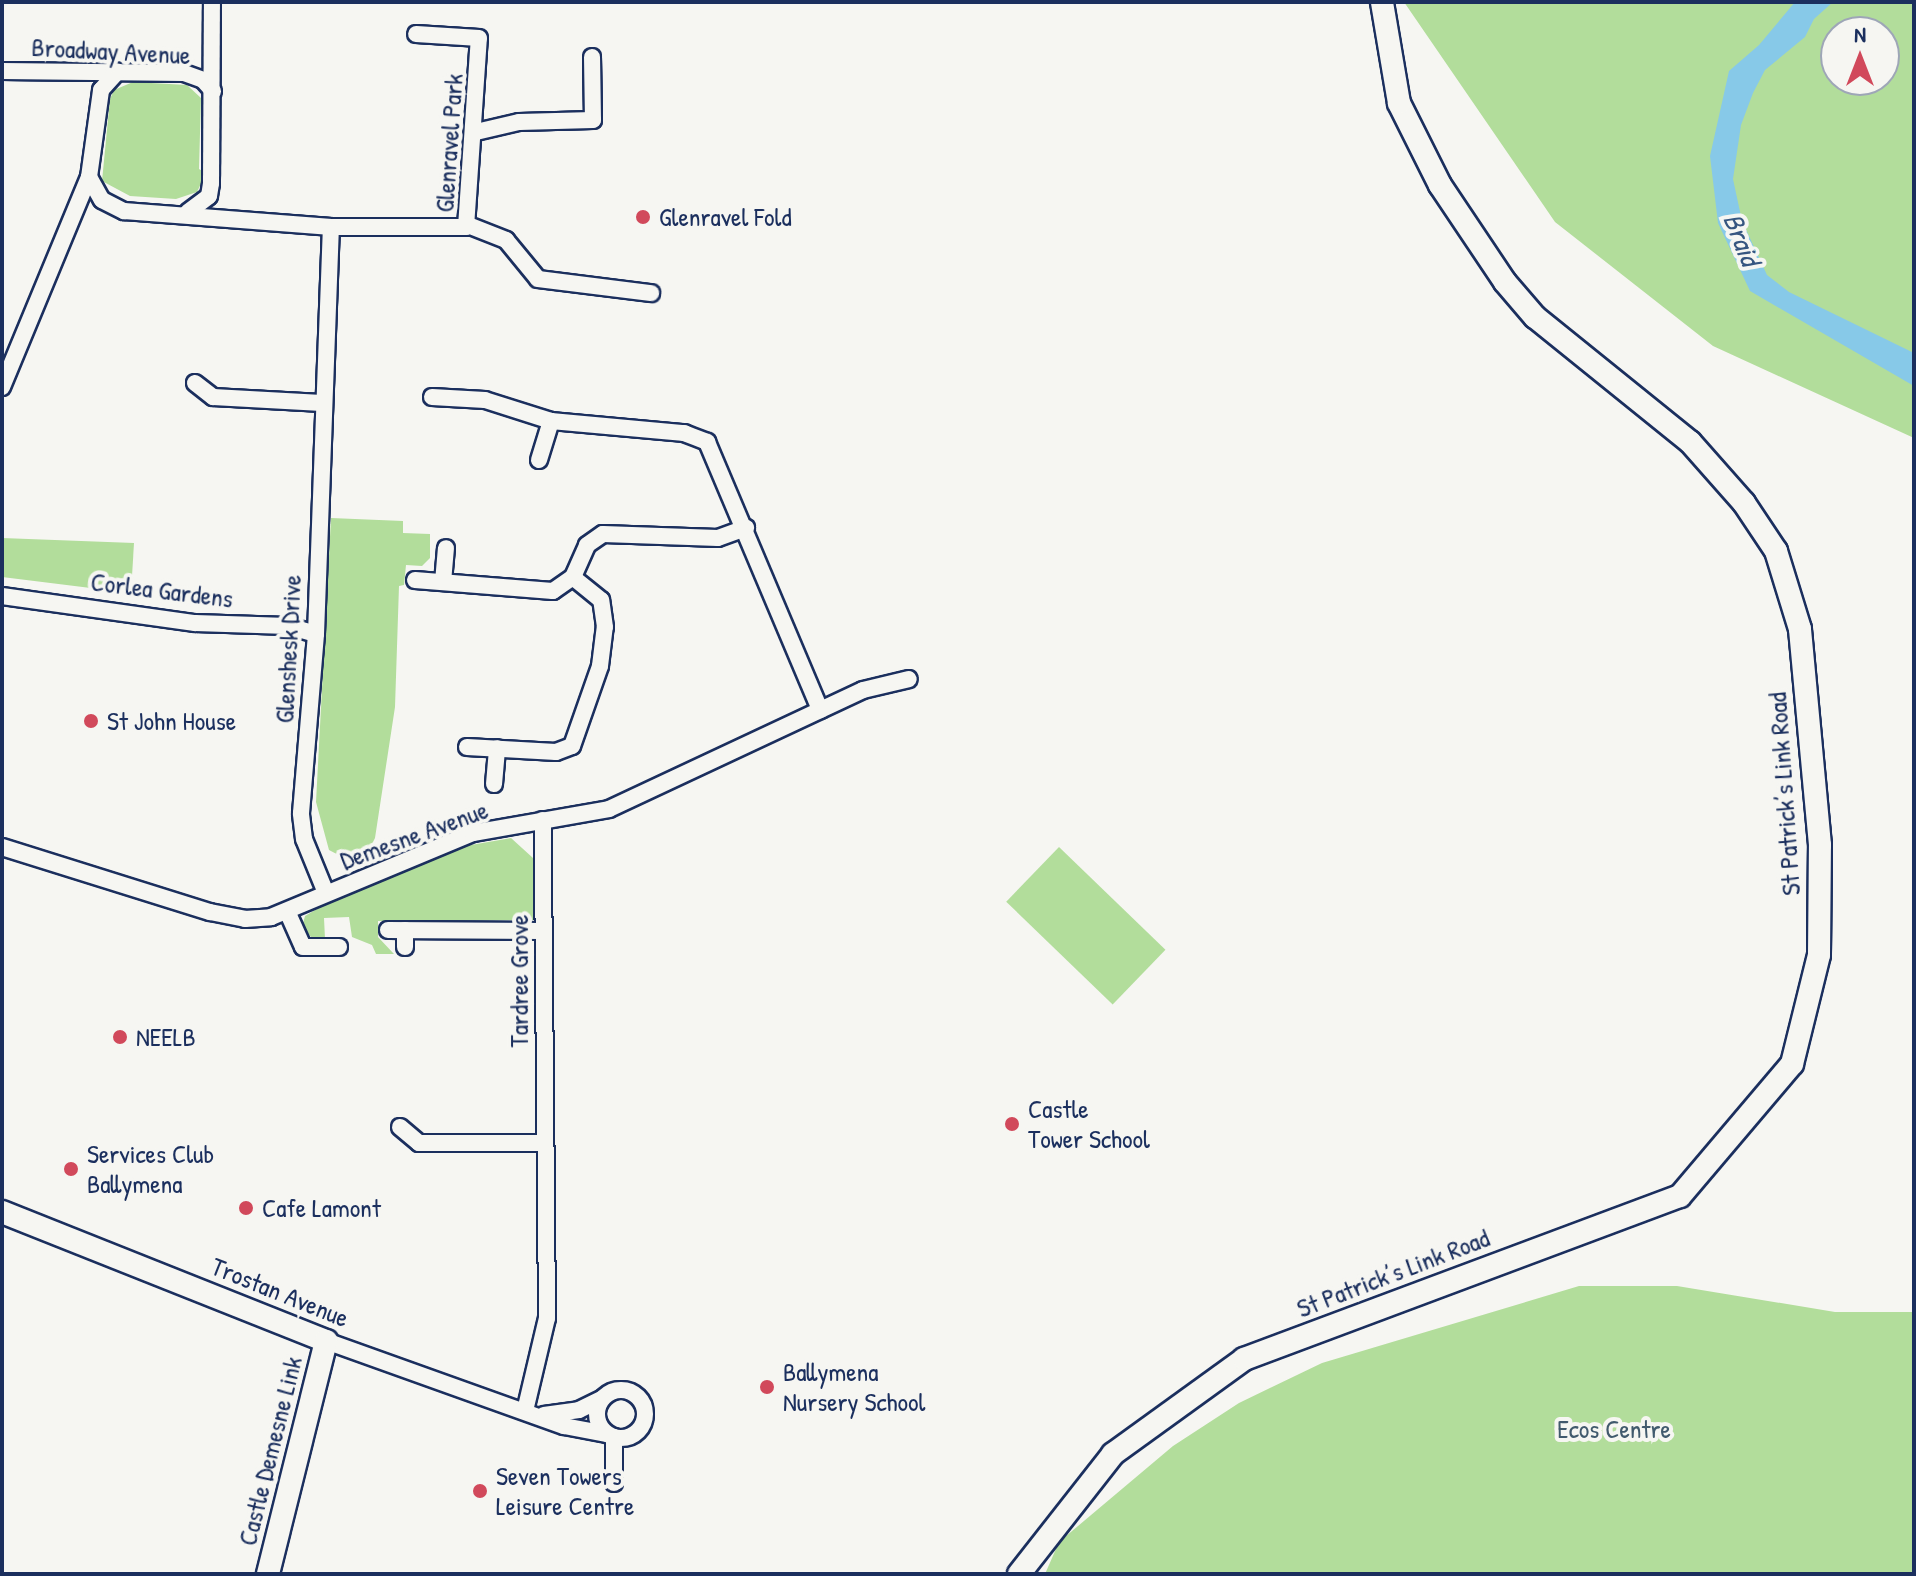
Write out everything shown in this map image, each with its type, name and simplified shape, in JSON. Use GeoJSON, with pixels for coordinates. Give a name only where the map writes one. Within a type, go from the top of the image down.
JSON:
{"type":"FeatureCollection","features":[{"type":"Feature","properties":{"kind":"street"},"geometry":{"type":"LineString","coordinates":[[212,2],[209,196],[234,221]]}},
{"type":"Feature","properties":{"kind":"street","name":"St Patrick’s Link Road"},"geometry":{"type":"LineString","coordinates":[[1019,1574],[1046,1535],[1113,1454],[1244,1359],[1680,1196],[1792,1064],[1819,955],[1820,845],[1800,629],[1776,551],[1744,503],[1690,442],[1535,317],[1505,282],[1440,185],[1399,103],[1382,2]]}},
{"type":"Feature","properties":{"kind":"street","name":"Glenravel Park"},"geometry":{"type":"LineString","coordinates":[[89,177],[102,200],[124,211],[188,212],[234,221],[331,227],[447,230],[468,225],[476,132],[479,38],[416,34]]}},
{"type":"Feature","properties":{"kind":"street"},"geometry":{"type":"LineString","coordinates":[[184,73],[213,49]]}},
{"type":"Feature","properties":{"kind":"street"},"geometry":{"type":"LineString","coordinates":[[476,132],[519,122],[593,120],[592,57]]}},
{"type":"Feature","properties":{"kind":"street","name":"Broadway Avenue"},"geometry":{"type":"LineString","coordinates":[[2,71],[184,73],[203,80],[213,91]]}},
{"type":"Feature","properties":{"kind":"street"},"geometry":{"type":"LineString","coordinates":[[2,387],[89,177],[101,90],[118,71]]}},
{"type":"Feature","properties":{"kind":"street"},"geometry":{"type":"LineString","coordinates":[[188,212],[209,196]]}},
{"type":"Feature","properties":{"kind":"street"},"geometry":{"type":"LineString","coordinates":[[468,225],[506,240],[538,279],[651,293]]}},
{"type":"Feature","properties":{"kind":"street","name":"Glenshesk Drive"},"geometry":{"type":"LineString","coordinates":[[326,893],[304,839],[301,813],[316,634],[322,403],[331,227]]}},
{"type":"Feature","properties":{"kind":"street"},"geometry":{"type":"LineString","coordinates":[[195,383],[213,397],[322,403]]}},
{"type":"Feature","properties":{"kind":"street"},"geometry":{"type":"LineString","coordinates":[[432,397],[485,400],[551,421],[701,438],[716,454],[820,710]]}},
{"type":"Feature","properties":{"kind":"street"},"geometry":{"type":"LineString","coordinates":[[539,460],[551,421]]}},
{"type":"Feature","properties":{"kind":"street"},"geometry":{"type":"LineString","coordinates":[[415,580],[553,591],[573,577],[587,545],[603,534],[718,538],[746,528]]}},
{"type":"Feature","properties":{"kind":"street"},"geometry":{"type":"LineString","coordinates":[[443,582],[446,548]]}},
{"type":"Feature","properties":{"kind":"street"},"geometry":{"type":"LineString","coordinates":[[467,747],[556,752],[572,746],[600,666],[605,627],[601,600],[573,577]]}},
{"type":"Feature","properties":{"kind":"street","name":"Corlea Gardens"},"geometry":{"type":"LineString","coordinates":[[2,596],[195,623],[288,626],[316,634]]}},
{"type":"Feature","properties":{"kind":"street","name":"Demesne Avenue"},"geometry":{"type":"LineString","coordinates":[[2,847],[210,912],[254,919],[287,911],[473,833],[609,809],[863,690],[909,679]]}},
{"type":"Feature","properties":{"kind":"street"},"geometry":{"type":"LineString","coordinates":[[494,784],[497,748]]}},
{"type":"Feature","properties":{"kind":"street","name":"Tardree Grove"},"geometry":{"type":"LineString","coordinates":[[525,1411],[547,1318],[543,820]]}},
{"type":"Feature","properties":{"kind":"street"},"geometry":{"type":"LineString","coordinates":[[287,911],[303,947],[339,947]]}},
{"type":"Feature","properties":{"kind":"street"},"geometry":{"type":"LineString","coordinates":[[388,930],[405,939],[542,931]]}},
{"type":"Feature","properties":{"kind":"street"},"geometry":{"type":"LineString","coordinates":[[400,1127],[419,1143],[544,1143]]}},
{"type":"Feature","properties":{"kind":"street","name":"Trostan Avenue"},"geometry":{"type":"LineString","coordinates":[[2,1212],[326,1341],[590,1434],[610,1435]]}},
{"type":"Feature","properties":{"kind":"street","name":"Castle Demesne Link"},"geometry":{"type":"LineString","coordinates":[[268,1574],[326,1341]]}},
{"type":"Feature","properties":{"kind":"street"},"geometry":{"type":"LineString","coordinates":[[610,1435],[630,1436],[642,1426],[642,1403],[623,1390],[602,1399],[597,1414],[610,1435],[614,1483]]}},
{"type":"Feature","properties":{"kind":"street","name":"Trostan Avenue"},"geometry":{"type":"LineString","coordinates":[[542,1416],[579,1410],[602,1399]]}},
{"type":"Feature","properties":{"kind":"green space"},"geometry":{"type":"Polygon","coordinates":[[[1404,2],[1914,2],[1914,438],[1713,346],[1555,222],[1404,2]]]}},
{"type":"Feature","properties":{"kind":"green space"},"geometry":{"type":"Polygon","coordinates":[[[133,82],[187,85],[201,98],[199,169],[206,173],[197,192],[176,199],[130,196],[102,181],[110,99],[114,90],[133,82]]]}},
{"type":"Feature","properties":{"kind":"green space"},"geometry":{"type":"Polygon","coordinates":[[[331,518],[403,521],[403,533],[430,534],[430,558],[422,566],[406,565],[404,585],[399,586],[395,707],[375,838],[367,854],[348,860],[329,850],[316,802],[331,518]]]}},
{"type":"Feature","properties":{"kind":"green space"},"geometry":{"type":"Polygon","coordinates":[[[2,538],[134,543],[131,593],[2,577],[2,538]]]}},
{"type":"Feature","properties":{"kind":"green space"},"geometry":{"type":"Polygon","coordinates":[[[511,838],[533,858],[533,920],[378,921],[378,937],[394,954],[376,954],[372,945],[352,937],[349,917],[324,918],[325,939],[312,938],[302,927],[305,916],[339,896],[465,846],[511,838]]]}},
{"type":"Feature","properties":{"kind":"green space"},"geometry":{"type":"Polygon","coordinates":[[[1059,847],[1165,950],[1113,1004],[1006,902],[1059,847]]]}},
{"type":"Feature","properties":{"kind":"green space","name":"Ecos Centre"},"geometry":{"type":"Polygon","coordinates":[[[1579,1286],[1677,1286],[1835,1312],[1914,1312],[1914,1574],[1045,1574],[1059,1542],[1173,1446],[1239,1403],[1322,1363],[1579,1286]]]}},
{"type":"Feature","properties":{"kind":"water","name":"Braid"},"geometry":{"type":"Polygon","coordinates":[[[1795,2],[1833,2],[1814,19],[1805,37],[1765,70],[1753,93],[1741,125],[1733,179],[1742,221],[1767,275],[1789,292],[1914,353],[1914,386],[1750,291],[1718,223],[1710,156],[1729,71],[1759,45],[1795,2]]]}},
{"type":"Feature","properties":{"kind":"place","name":"Glenravel Fold"},"geometry":{"type":"Point","coordinates":[643,217]}},
{"type":"Feature","properties":{"kind":"place","name":"St John House"},"geometry":{"type":"Point","coordinates":[91,721]}},
{"type":"Feature","properties":{"kind":"place","name":"NEELB"},"geometry":{"type":"Point","coordinates":[120,1037]}},
{"type":"Feature","properties":{"kind":"place","name":"Castle Tower School"},"geometry":{"type":"Point","coordinates":[1012,1124]}},
{"type":"Feature","properties":{"kind":"place","name":"Services Club Ballymena"},"geometry":{"type":"Point","coordinates":[71,1169]}},
{"type":"Feature","properties":{"kind":"place","name":"Cafe Lamont"},"geometry":{"type":"Point","coordinates":[246,1208]}},
{"type":"Feature","properties":{"kind":"place","name":"Ballymena Nursery School"},"geometry":{"type":"Point","coordinates":[767,1387]}},
{"type":"Feature","properties":{"kind":"place","name":"Seven Towers Leisure Centre"},"geometry":{"type":"Point","coordinates":[480,1491]}}]}
